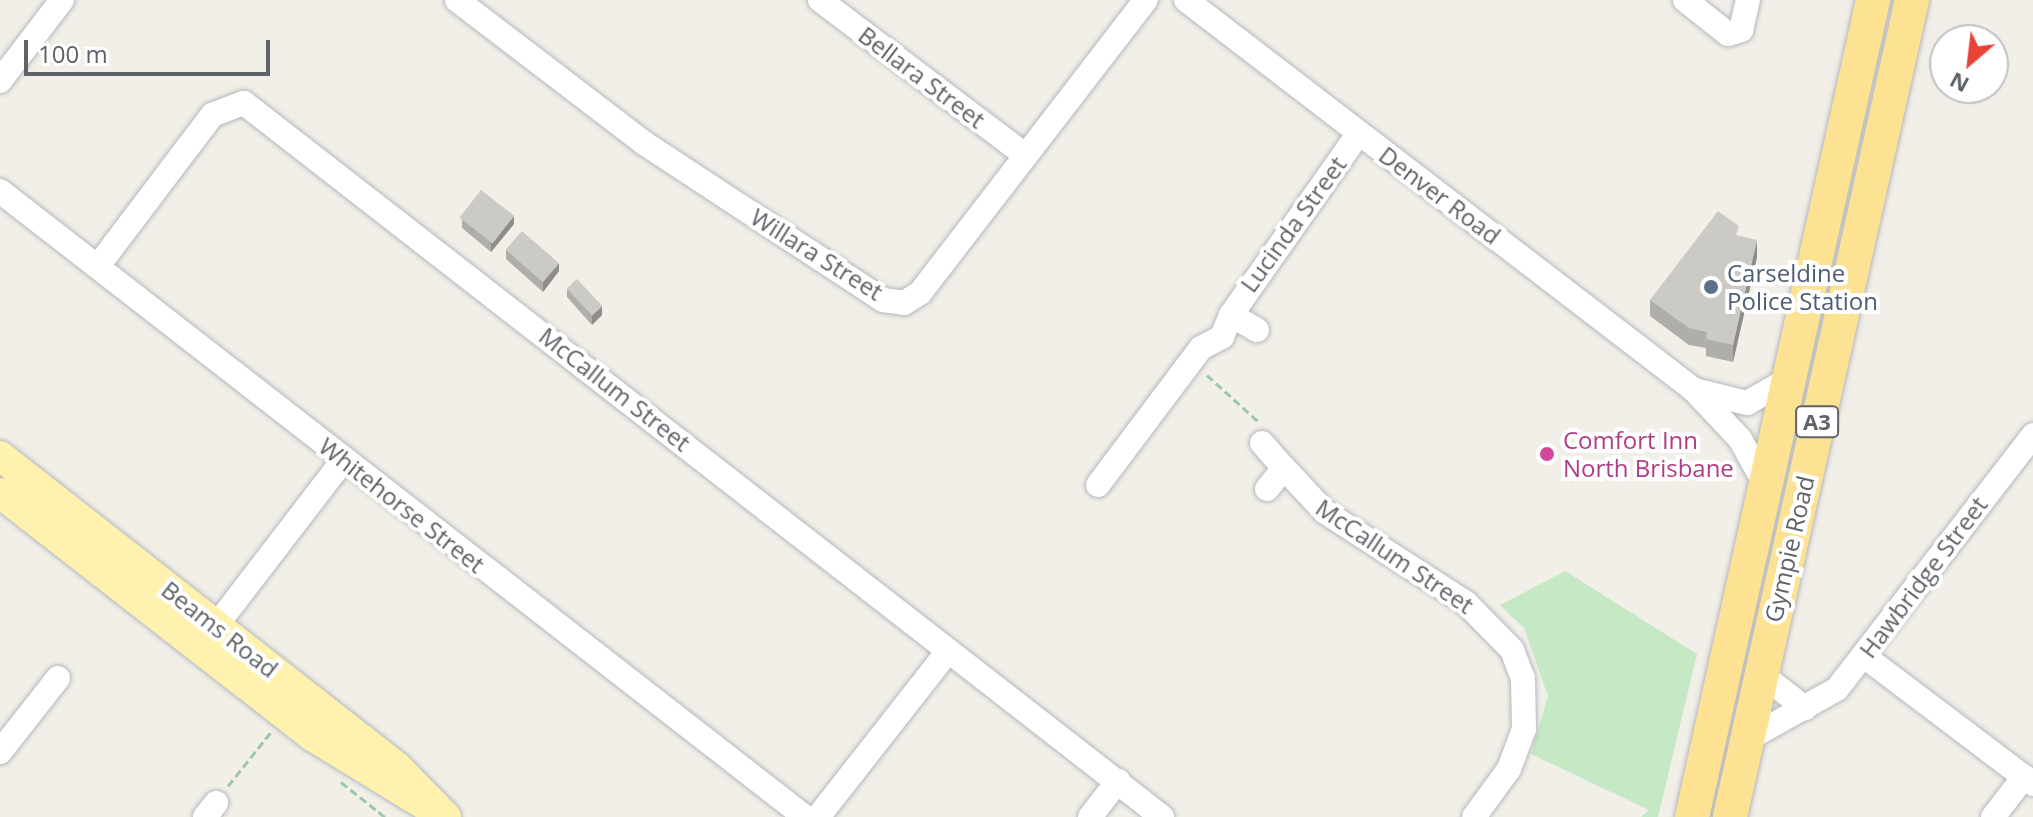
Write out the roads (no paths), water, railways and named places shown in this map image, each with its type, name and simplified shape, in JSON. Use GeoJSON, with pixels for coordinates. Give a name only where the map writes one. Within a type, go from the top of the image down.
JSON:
{"type":"FeatureCollection","features":[{"type":"Feature","properties":{"kind":"highway","name":"Gympie Road"},"geometry":{"type":"LineString","coordinates":[[1692,817],[1873,0]]}},
{"type":"Feature","properties":{"kind":"highway","name":"Gympie Road"},"geometry":{"type":"LineString","coordinates":[[1730,817],[1912,0]]}},
{"type":"Feature","properties":{"kind":"highway"},"geometry":{"type":"LineString","coordinates":[[1823,220],[1860,229]]}},
{"type":"Feature","properties":{"kind":"main road","name":"Beams Road"},"geometry":{"type":"LineString","coordinates":[[0,456],[397,767],[440,813]]}},
{"type":"Feature","properties":{"kind":"main road","name":"Beams Road"},"geometry":{"type":"LineString","coordinates":[[0,493],[312,736],[389,789],[440,813]]}},
{"type":"Feature","properties":{"kind":"street"},"geometry":{"type":"LineString","coordinates":[[0,81],[62,0]]}},
{"type":"Feature","properties":{"kind":"street","name":"Willara Street"},"geometry":{"type":"LineString","coordinates":[[457,0],[597,110],[883,300],[904,303],[920,293],[1146,0]]}},
{"type":"Feature","properties":{"kind":"street","name":"Bellara Street"},"geometry":{"type":"LineString","coordinates":[[820,0],[1025,155]]}},
{"type":"Feature","properties":{"kind":"street","name":"Denver Road"},"geometry":{"type":"LineString","coordinates":[[1186,0],[1694,390],[1740,439],[1765,484]]}},
{"type":"Feature","properties":{"kind":"street"},"geometry":{"type":"LineString","coordinates":[[1685,0],[1728,34],[1741,30],[1748,0]]}},
{"type":"Feature","properties":{"kind":"street","name":"McCallum Street"},"geometry":{"type":"LineString","coordinates":[[98,266],[212,115],[244,103],[1162,817]]}},
{"type":"Feature","properties":{"kind":"street","name":"Lucinda Street"},"geometry":{"type":"LineString","coordinates":[[1220,332],[1358,134]]}},
{"type":"Feature","properties":{"kind":"street","name":"Whitehorse Street"},"geometry":{"type":"LineString","coordinates":[[0,191],[805,817]]}},
{"type":"Feature","properties":{"kind":"street","name":"Lucinda Street"},"geometry":{"type":"LineString","coordinates":[[1220,332],[1257,330]]}},
{"type":"Feature","properties":{"kind":"street"},"geometry":{"type":"LineString","coordinates":[[1098,485],[1220,332]]}},
{"type":"Feature","properties":{"kind":"street","name":"Denver Road"},"geometry":{"type":"LineString","coordinates":[[1694,390],[1747,403],[1789,379]]}},
{"type":"Feature","properties":{"kind":"street","name":"Hawbridge Street"},"geometry":{"type":"LineString","coordinates":[[1746,740],[1837,689],[2033,435]]}},
{"type":"Feature","properties":{"kind":"street","name":"McCallum Street"},"geometry":{"type":"LineString","coordinates":[[1262,443],[1325,512],[1466,603],[1512,650],[1523,678],[1524,729],[1509,769],[1474,817]]}},
{"type":"Feature","properties":{"kind":"street"},"geometry":{"type":"LineString","coordinates":[[216,626],[344,459]]}},
{"type":"Feature","properties":{"kind":"street"},"geometry":{"type":"LineString","coordinates":[[1267,489],[1284,468]]}},
{"type":"Feature","properties":{"kind":"street"},"geometry":{"type":"LineString","coordinates":[[818,817],[948,651]]}},
{"type":"Feature","properties":{"kind":"street"},"geometry":{"type":"LineString","coordinates":[[1864,656],[2029,780],[1993,817]]}},
{"type":"Feature","properties":{"kind":"street"},"geometry":{"type":"LineString","coordinates":[[1761,674],[1805,708]]}},
{"type":"Feature","properties":{"kind":"street"},"geometry":{"type":"LineString","coordinates":[[0,752],[58,678]]}},
{"type":"Feature","properties":{"kind":"street"},"geometry":{"type":"LineString","coordinates":[[1090,817],[1118,781]]}},
{"type":"Feature","properties":{"kind":"place","name":"Carseldine Police Station"},"geometry":{"type":"Point","coordinates":[1711,287]}},
{"type":"Feature","properties":{"kind":"place","name":"Comfort Inn North Brisbane"},"geometry":{"type":"Point","coordinates":[1547,454]}}]}
